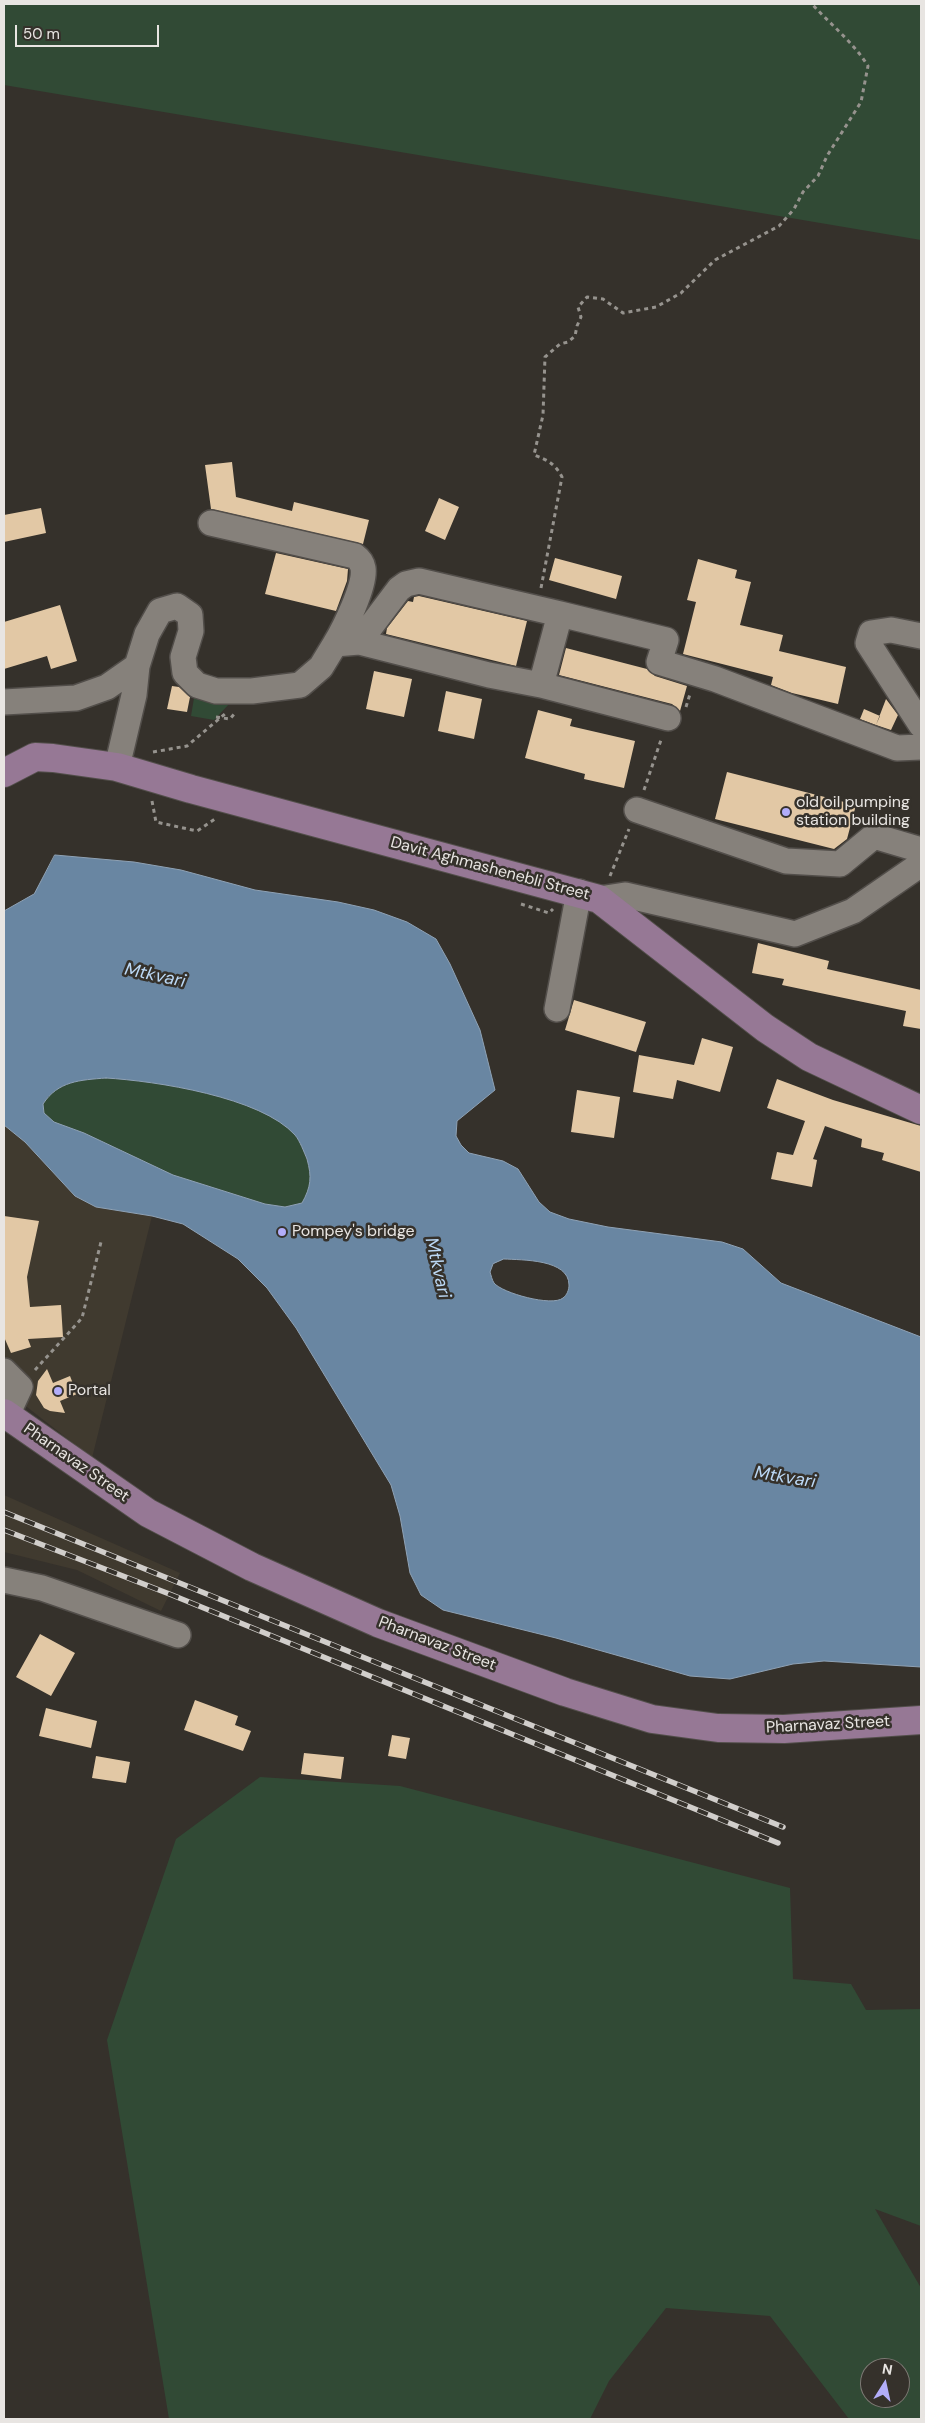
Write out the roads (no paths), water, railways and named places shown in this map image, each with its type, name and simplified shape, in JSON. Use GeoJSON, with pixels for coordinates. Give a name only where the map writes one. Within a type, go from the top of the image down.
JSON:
{"type":"FeatureCollection","features":[{"type":"Feature","properties":{"kind":"main road","name":"Davit Aghmashenebli Street"},"geometry":{"type":"LineString","coordinates":[[35,757],[118,762],[191,789],[595,891],[765,1028],[808,1057],[921,1110]]}},
{"type":"Feature","properties":{"kind":"main road"},"geometry":{"type":"LineString","coordinates":[[4,773],[35,757]]}},
{"type":"Feature","properties":{"kind":"main road","name":"Pharnavaz Street"},"geometry":{"type":"LineString","coordinates":[[5,1414],[148,1513],[252,1567],[378,1622],[565,1692],[652,1719],[718,1728],[784,1729],[919,1720]]}},
{"type":"Feature","properties":{"kind":"street"},"geometry":{"type":"LineString","coordinates":[[211,523],[354,556],[359,559],[364,572],[351,617],[347,643]]}},
{"type":"Feature","properties":{"kind":"street"},"geometry":{"type":"LineString","coordinates":[[118,762],[134,696],[137,666],[147,634],[160,611],[177,606],[190,615],[191,631],[182,656],[185,673],[197,685],[216,691],[252,692],[300,685],[347,643],[399,589],[406,584],[419,581],[666,640],[659,662],[705,676],[897,748],[921,748]]}},
{"type":"Feature","properties":{"kind":"street"},"geometry":{"type":"LineString","coordinates":[[541,685],[560,614]]}},
{"type":"Feature","properties":{"kind":"street"},"geometry":{"type":"LineString","coordinates":[[921,636],[891,630],[871,633],[868,643],[921,725]]}},
{"type":"Feature","properties":{"kind":"street"},"geometry":{"type":"LineString","coordinates":[[347,643],[541,685],[668,718]]}},
{"type":"Feature","properties":{"kind":"street"},"geometry":{"type":"LineString","coordinates":[[4,702],[76,698],[108,687],[137,666]]}},
{"type":"Feature","properties":{"kind":"street","name":"Davit Aghmashenebli Street"},"geometry":{"type":"LineString","coordinates":[[4,763],[35,757]]}},
{"type":"Feature","properties":{"kind":"street"},"geometry":{"type":"LineString","coordinates":[[637,810],[786,861],[840,864],[874,836],[921,850]]}},
{"type":"Feature","properties":{"kind":"street"},"geometry":{"type":"LineString","coordinates":[[557,1009],[595,891],[795,934],[853,911],[921,864]]}},
{"type":"Feature","properties":{"kind":"street"},"geometry":{"type":"LineString","coordinates":[[5,1414],[12,1379]]}},
{"type":"Feature","properties":{"kind":"street"},"geometry":{"type":"LineString","coordinates":[[4,1580],[42,1588],[178,1635]]}},
{"type":"Feature","properties":{"kind":"water","name":"Mtkvari"},"geometry":{"type":"Polygon","coordinates":[[[55,855],[134,862],[181,870],[255,890],[338,902],[374,910],[407,922],[436,939],[450,964],[480,1030],[495,1090],[457,1121],[456,1136],[469,1153],[503,1161],[518,1169],[539,1202],[550,1212],[569,1219],[608,1227],[722,1242],[743,1249],[781,1283],[921,1337],[921,1667],[824,1661],[793,1664],[730,1679],[690,1676],[556,1638],[443,1610],[421,1595],[410,1573],[400,1516],[391,1485],[296,1328],[267,1288],[238,1259],[183,1224],[152,1216],[96,1207],[75,1196],[25,1142],[4,1125],[4,911],[34,894],[55,855]],[[106,1078],[79,1081],[63,1086],[49,1096],[43,1104],[44,1113],[54,1122],[84,1133],[173,1175],[265,1204],[285,1207],[302,1203],[310,1182],[307,1159],[295,1135],[279,1122],[258,1110],[207,1093],[179,1087],[106,1078]],[[504,1259],[493,1264],[490,1272],[494,1283],[499,1287],[516,1295],[538,1300],[557,1300],[567,1294],[569,1285],[567,1276],[561,1270],[543,1263],[504,1259]]]}},
{"type":"Feature","properties":{"kind":"railway"},"geometry":{"type":"LineString","coordinates":[[4,1512],[783,1827]]}},
{"type":"Feature","properties":{"kind":"railway"},"geometry":{"type":"LineString","coordinates":[[4,1530],[172,1595],[778,1843]]}},
{"type":"Feature","properties":{"kind":"place","name":"old oil pumping station building"},"geometry":{"type":"Point","coordinates":[786,812]}},
{"type":"Feature","properties":{"kind":"place","name":"Pompey's bridge"},"geometry":{"type":"Point","coordinates":[282,1232]}},
{"type":"Feature","properties":{"kind":"place","name":"Portal"},"geometry":{"type":"Point","coordinates":[58,1391]}}]}
